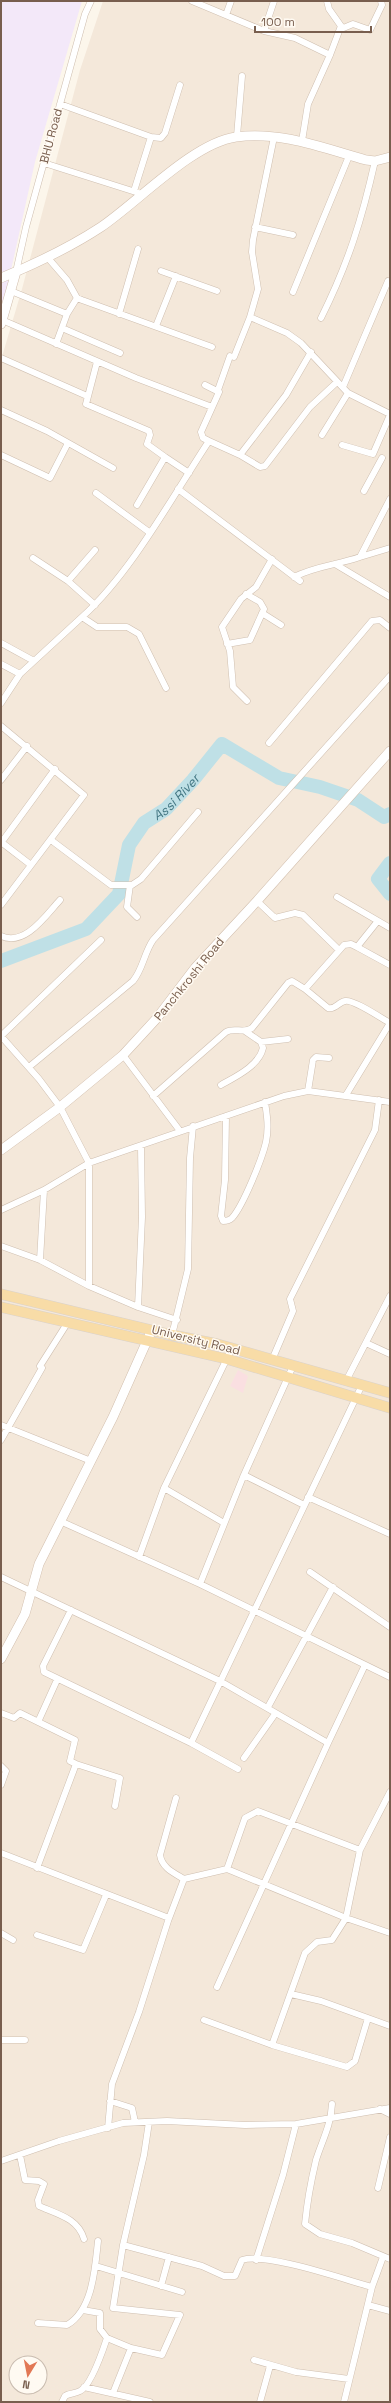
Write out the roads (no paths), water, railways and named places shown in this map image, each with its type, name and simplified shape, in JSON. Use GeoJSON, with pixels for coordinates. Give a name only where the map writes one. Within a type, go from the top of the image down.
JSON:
{"type":"FeatureCollection","features":[{"type":"Feature","properties":{"kind":"main road","name":"University Road"},"geometry":{"type":"LineString","coordinates":[[1,1294],[232,1348],[390,1393]]}},
{"type":"Feature","properties":{"kind":"main road"},"geometry":{"type":"LineString","coordinates":[[1,1306],[227,1359],[390,1408]]}},
{"type":"Feature","properties":{"kind":"street","name":"BHU Road"},"geometry":{"type":"LineString","coordinates":[[16,272],[60,104],[85,14],[91,1]]}},
{"type":"Feature","properties":{"kind":"street"},"geometry":{"type":"LineString","coordinates":[[193,1],[264,31],[295,38],[330,54]]}},
{"type":"Feature","properties":{"kind":"street"},"geometry":{"type":"LineString","coordinates":[[226,15],[231,1]]}},
{"type":"Feature","properties":{"kind":"street"},"geometry":{"type":"LineString","coordinates":[[264,31],[274,1]]}},
{"type":"Feature","properties":{"kind":"street"},"geometry":{"type":"LineString","coordinates":[[327,1],[329,9],[341,29]]}},
{"type":"Feature","properties":{"kind":"street"},"geometry":{"type":"LineString","coordinates":[[302,141],[308,104],[341,29],[353,24],[370,30],[382,4],[381,1]]}},
{"type":"Feature","properties":{"kind":"street"},"geometry":{"type":"LineString","coordinates":[[237,136],[242,76]]}},
{"type":"Feature","properties":{"kind":"street"},"geometry":{"type":"LineString","coordinates":[[60,104],[151,137],[161,138],[165,133],[180,85]]}},
{"type":"Feature","properties":{"kind":"street"},"geometry":{"type":"LineString","coordinates":[[1,278],[48,258],[101,227],[138,192],[207,146],[217,141],[237,136],[274,137],[302,141],[349,156],[375,161],[390,157]]}},
{"type":"Feature","properties":{"kind":"street"},"geometry":{"type":"LineString","coordinates":[[138,192],[151,137]]}},
{"type":"Feature","properties":{"kind":"street"},"geometry":{"type":"LineString","coordinates":[[274,137],[255,227],[252,252],[258,289],[250,317],[232,356],[218,390],[219,394],[201,432],[201,435],[209,441],[240,455],[260,467],[265,466],[310,407],[337,382]]}},
{"type":"Feature","properties":{"kind":"street"},"geometry":{"type":"LineString","coordinates":[[294,292],[349,156]]}},
{"type":"Feature","properties":{"kind":"street"},"geometry":{"type":"LineString","coordinates":[[321,318],[347,264],[365,206],[375,161]]}},
{"type":"Feature","properties":{"kind":"street"},"geometry":{"type":"LineString","coordinates":[[44,164],[138,192]]}},
{"type":"Feature","properties":{"kind":"street"},"geometry":{"type":"LineString","coordinates":[[255,227],[293,235]]}},
{"type":"Feature","properties":{"kind":"street"},"geometry":{"type":"LineString","coordinates":[[119,314],[138,249]]}},
{"type":"Feature","properties":{"kind":"street"},"geometry":{"type":"LineString","coordinates":[[48,258],[67,280],[77,298],[212,347]]}},
{"type":"Feature","properties":{"kind":"street"},"geometry":{"type":"LineString","coordinates":[[161,271],[217,292]]}},
{"type":"Feature","properties":{"kind":"street"},"geometry":{"type":"LineString","coordinates":[[16,272],[2,322],[97,362],[212,407]]}},
{"type":"Feature","properties":{"kind":"street"},"geometry":{"type":"LineString","coordinates":[[156,326],[176,276]]}},
{"type":"Feature","properties":{"kind":"street"},"geometry":{"type":"LineString","coordinates":[[343,387],[388,281]]}},
{"type":"Feature","properties":{"kind":"street"},"geometry":{"type":"LineString","coordinates":[[11,291],[67,314]]}},
{"type":"Feature","properties":{"kind":"street"},"geometry":{"type":"LineString","coordinates":[[56,344],[67,314],[77,298]]}},
{"type":"Feature","properties":{"kind":"street"},"geometry":{"type":"LineString","coordinates":[[250,317],[287,333],[311,352],[348,393],[390,415],[373,454]]}},
{"type":"Feature","properties":{"kind":"street"},"geometry":{"type":"LineString","coordinates":[[62,328],[120,353]]}},
{"type":"Feature","properties":{"kind":"street"},"geometry":{"type":"LineString","coordinates":[[240,455],[286,395],[311,352]]}},
{"type":"Feature","properties":{"kind":"street"},"geometry":{"type":"LineString","coordinates":[[1,358],[86,396]]}},
{"type":"Feature","properties":{"kind":"street"},"geometry":{"type":"LineString","coordinates":[[97,362],[86,396],[85,402],[88,406],[149,431],[150,435],[147,444],[189,473]]}},
{"type":"Feature","properties":{"kind":"street"},"geometry":{"type":"LineString","coordinates":[[204,385],[218,390]]}},
{"type":"Feature","properties":{"kind":"street"},"geometry":{"type":"LineString","coordinates":[[322,435],[348,393]]}},
{"type":"Feature","properties":{"kind":"street"},"geometry":{"type":"LineString","coordinates":[[1,410],[68,443],[113,468]]}},
{"type":"Feature","properties":{"kind":"street"},"geometry":{"type":"LineString","coordinates":[[1,702],[20,674],[95,605],[108,591],[178,490],[209,441]]}},
{"type":"Feature","properties":{"kind":"street"},"geometry":{"type":"LineString","coordinates":[[1,455],[50,478],[68,443]]}},
{"type":"Feature","properties":{"kind":"street"},"geometry":{"type":"LineString","coordinates":[[342,445],[373,454],[390,461]]}},
{"type":"Feature","properties":{"kind":"street"},"geometry":{"type":"LineString","coordinates":[[137,505],[165,457]]}},
{"type":"Feature","properties":{"kind":"street"},"geometry":{"type":"LineString","coordinates":[[364,490],[382,458]]}},
{"type":"Feature","properties":{"kind":"street"},"geometry":{"type":"LineString","coordinates":[[178,490],[300,581]]}},
{"type":"Feature","properties":{"kind":"street"},"geometry":{"type":"LineString","coordinates":[[96,494],[149,532]]}},
{"type":"Feature","properties":{"kind":"street"},"geometry":{"type":"LineString","coordinates":[[360,556],[390,499]]}},
{"type":"Feature","properties":{"kind":"street"},"geometry":{"type":"LineString","coordinates":[[294,577],[309,569],[335,564],[390,548]]}},
{"type":"Feature","properties":{"kind":"street"},"geometry":{"type":"LineString","coordinates":[[68,581],[95,550]]}},
{"type":"Feature","properties":{"kind":"street"},"geometry":{"type":"LineString","coordinates":[[33,558],[68,581],[95,605]]}},
{"type":"Feature","properties":{"kind":"street"},"geometry":{"type":"LineString","coordinates":[[247,701],[233,687],[231,658],[222,627],[246,594],[256,587],[272,559]]}},
{"type":"Feature","properties":{"kind":"street"},"geometry":{"type":"LineString","coordinates":[[335,564],[390,597]]}},
{"type":"Feature","properties":{"kind":"street"},"geometry":{"type":"LineString","coordinates":[[227,644],[250,640],[262,614],[264,606],[246,594]]}},
{"type":"Feature","properties":{"kind":"street"},"geometry":{"type":"LineString","coordinates":[[262,614],[281,625]]}},
{"type":"Feature","properties":{"kind":"street"},"geometry":{"type":"LineString","coordinates":[[82,617],[97,627],[127,628],[139,634],[166,688]]}},
{"type":"Feature","properties":{"kind":"street"},"geometry":{"type":"LineString","coordinates":[[270,743],[372,621],[380,620],[390,628]]}},
{"type":"Feature","properties":{"kind":"street"},"geometry":{"type":"LineString","coordinates":[[1,643],[34,661]]}},
{"type":"Feature","properties":{"kind":"street"},"geometry":{"type":"LineString","coordinates":[[1,664],[20,674]]}},
{"type":"Feature","properties":{"kind":"street"},"geometry":{"type":"LineString","coordinates":[[29,1067],[133,981],[141,969],[148,948],[153,940],[390,676]]}},
{"type":"Feature","properties":{"kind":"street"},"geometry":{"type":"LineString","coordinates":[[1,726],[55,769],[84,795],[1,905]]}},
{"type":"Feature","properties":{"kind":"street"},"geometry":{"type":"LineString","coordinates":[[1,780],[27,746]]}},
{"type":"Feature","properties":{"kind":"street","name":"Panchkroshi Road"},"geometry":{"type":"LineString","coordinates":[[1,1150],[60,1107],[123,1055],[158,1018],[195,968],[347,801],[390,751]]}},
{"type":"Feature","properties":{"kind":"street"},"geometry":{"type":"LineString","coordinates":[[31,866],[1,842],[55,769]]}},
{"type":"Feature","properties":{"kind":"street"},"geometry":{"type":"LineString","coordinates":[[51,840],[108,883],[115,886],[129,885],[141,879],[198,812]]}},
{"type":"Feature","properties":{"kind":"street"},"geometry":{"type":"LineString","coordinates":[[129,885],[127,907],[137,917]]}},
{"type":"Feature","properties":{"kind":"street"},"geometry":{"type":"LineString","coordinates":[[337,897],[377,922],[390,928]]}},
{"type":"Feature","properties":{"kind":"street"},"geometry":{"type":"LineString","coordinates":[[1,936],[7,938],[23,936],[35,927],[60,900]]}},
{"type":"Feature","properties":{"kind":"street"},"geometry":{"type":"LineString","coordinates":[[257,901],[275,918],[295,913],[303,915],[339,950]]}},
{"type":"Feature","properties":{"kind":"street"},"geometry":{"type":"LineString","coordinates":[[357,947],[377,922]]}},
{"type":"Feature","properties":{"kind":"street"},"geometry":{"type":"LineString","coordinates":[[89,1286],[89,1163],[60,1107],[29,1067],[1,1036],[101,940]]}},
{"type":"Feature","properties":{"kind":"street"},"geometry":{"type":"LineString","coordinates":[[305,989],[339,950],[348,943],[390,965]]}},
{"type":"Feature","properties":{"kind":"street"},"geometry":{"type":"LineString","coordinates":[[245,1031],[252,1028],[288,983],[296,982],[328,1008],[334,1008],[341,1002],[350,1001],[390,1023],[346,1095]]}},
{"type":"Feature","properties":{"kind":"street"},"geometry":{"type":"LineString","coordinates":[[153,1096],[226,1032],[234,1029],[245,1031],[261,1042],[263,1048],[258,1058],[239,1075],[220,1085]]}},
{"type":"Feature","properties":{"kind":"street"},"geometry":{"type":"LineString","coordinates":[[261,1042],[288,1039]]}},
{"type":"Feature","properties":{"kind":"street"},"geometry":{"type":"LineString","coordinates":[[123,1055],[180,1131]]}},
{"type":"Feature","properties":{"kind":"street"},"geometry":{"type":"LineString","coordinates":[[308,1091],[313,1060],[316,1058],[329,1058]]}},
{"type":"Feature","properties":{"kind":"street"},"geometry":{"type":"LineString","coordinates":[[1,1210],[44,1190],[89,1163],[265,1102],[308,1091],[390,1102]]}},
{"type":"Feature","properties":{"kind":"street"},"geometry":{"type":"LineString","coordinates":[[272,1360],[293,1311],[290,1299],[375,1130],[379,1100]]}},
{"type":"Feature","properties":{"kind":"street"},"geometry":{"type":"LineString","coordinates":[[226,1116],[225,1180],[221,1216],[223,1221],[228,1221],[231,1219],[243,1198],[261,1158],[268,1125],[265,1102]]}},
{"type":"Feature","properties":{"kind":"street"},"geometry":{"type":"LineString","coordinates":[[172,1335],[177,1320],[188,1269],[190,1173],[193,1126]]}},
{"type":"Feature","properties":{"kind":"street"},"geometry":{"type":"LineString","coordinates":[[138,1307],[142,1217],[141,1146]]}},
{"type":"Feature","properties":{"kind":"street"},"geometry":{"type":"LineString","coordinates":[[40,1260],[44,1190]]}},
{"type":"Feature","properties":{"kind":"street"},"geometry":{"type":"LineString","coordinates":[[1,1246],[40,1260],[89,1286],[138,1307],[177,1320]]}},
{"type":"Feature","properties":{"kind":"street"},"geometry":{"type":"LineString","coordinates":[[346,1381],[390,1296]]}},
{"type":"Feature","properties":{"kind":"street"},"geometry":{"type":"LineString","coordinates":[[1,1440],[41,1367],[68,1322]]}},
{"type":"Feature","properties":{"kind":"street"},"geometry":{"type":"LineString","coordinates":[[1,1659],[25,1614],[39,1564],[91,1461],[152,1329]]}},
{"type":"Feature","properties":{"kind":"street"},"geometry":{"type":"LineString","coordinates":[[366,1342],[390,1354]]}},
{"type":"Feature","properties":{"kind":"street"},"geometry":{"type":"LineString","coordinates":[[139,1557],[164,1488],[232,1348]]}},
{"type":"Feature","properties":{"kind":"street"},"geometry":{"type":"LineString","coordinates":[[200,1584],[244,1475],[293,1366]]}},
{"type":"Feature","properties":{"kind":"street"},"geometry":{"type":"LineString","coordinates":[[191,1743],[362,1385]]}},
{"type":"Feature","properties":{"kind":"street"},"geometry":{"type":"LineString","coordinates":[[1,1425],[91,1461]]}},
{"type":"Feature","properties":{"kind":"street"},"geometry":{"type":"LineString","coordinates":[[244,1475],[304,1505]]}},
{"type":"Feature","properties":{"kind":"street"},"geometry":{"type":"LineString","coordinates":[[164,1488],[224,1523]]}},
{"type":"Feature","properties":{"kind":"street"},"geometry":{"type":"LineString","coordinates":[[308,1497],[390,1534]]}},
{"type":"Feature","properties":{"kind":"street"},"geometry":{"type":"LineString","coordinates":[[60,1521],[200,1584],[390,1677]]}},
{"type":"Feature","properties":{"kind":"street"},"geometry":{"type":"LineString","coordinates":[[310,1572],[333,1586],[390,1627]]}},
{"type":"Feature","properties":{"kind":"street"},"geometry":{"type":"LineString","coordinates":[[1,1577],[220,1681],[268,1708],[274,1714],[328,1743]]}},
{"type":"Feature","properties":{"kind":"street"},"geometry":{"type":"LineString","coordinates":[[268,1708],[305,1636],[333,1586]]}},
{"type":"Feature","properties":{"kind":"street"},"geometry":{"type":"LineString","coordinates":[[71,1610],[43,1666],[44,1672],[57,1680],[191,1743],[238,1769]]}},
{"type":"Feature","properties":{"kind":"street"},"geometry":{"type":"LineString","coordinates":[[217,1987],[290,1825],[366,1665]]}},
{"type":"Feature","properties":{"kind":"street"},"geometry":{"type":"LineString","coordinates":[[38,1722],[57,1680]]}},
{"type":"Feature","properties":{"kind":"street"},"geometry":{"type":"LineString","coordinates":[[1,1713],[14,1718],[19,1713],[75,1740],[70,1761],[120,1778],[115,1806]]}},
{"type":"Feature","properties":{"kind":"street"},"geometry":{"type":"LineString","coordinates":[[244,1758],[274,1714]]}},
{"type":"Feature","properties":{"kind":"street"},"geometry":{"type":"LineString","coordinates":[[37,1868],[76,1764]]}},
{"type":"Feature","properties":{"kind":"street"},"geometry":{"type":"LineString","coordinates":[[1,1766],[6,1771],[1,1785]]}},
{"type":"Feature","properties":{"kind":"street"},"geometry":{"type":"LineString","coordinates":[[272,2045],[304,1953],[317,1942],[332,1940],[346,1918],[360,1850],[390,1792]]}},
{"type":"Feature","properties":{"kind":"street"},"geometry":{"type":"LineString","coordinates":[[176,1798],[160,1855],[161,1862],[165,1867],[184,1879],[227,1870],[346,1918],[390,1933]]}},
{"type":"Feature","properties":{"kind":"street"},"geometry":{"type":"LineString","coordinates":[[227,1870],[245,1818],[250,1813],[258,1811],[290,1825],[360,1850]]}},
{"type":"Feature","properties":{"kind":"street"},"geometry":{"type":"LineString","coordinates":[[1,1853],[106,1895],[169,1918]]}},
{"type":"Feature","properties":{"kind":"street"},"geometry":{"type":"LineString","coordinates":[[108,2128],[112,2084],[139,2012],[169,1918],[184,1879]]}},
{"type":"Feature","properties":{"kind":"street"},"geometry":{"type":"LineString","coordinates":[[37,1935],[83,1950],[106,1895]]}},
{"type":"Feature","properties":{"kind":"street"},"geometry":{"type":"LineString","coordinates":[[1,1933],[13,1940]]}},
{"type":"Feature","properties":{"kind":"street"},"geometry":{"type":"LineString","coordinates":[[291,1994],[321,2001],[390,2026]]}},
{"type":"Feature","properties":{"kind":"street"},"geometry":{"type":"LineString","coordinates":[[204,2020],[272,2045],[347,2067],[355,2061],[368,2018]]}},
{"type":"Feature","properties":{"kind":"street"},"geometry":{"type":"LineString","coordinates":[[1,2040],[25,2040]]}},
{"type":"Feature","properties":{"kind":"street"},"geometry":{"type":"LineString","coordinates":[[110,2101],[132,2108],[135,2122]]}},
{"type":"Feature","properties":{"kind":"street"},"geometry":{"type":"LineString","coordinates":[[332,2104],[331,2119],[316,2160],[306,2206],[305,2224],[320,2234],[352,2243],[390,2259]]}},
{"type":"Feature","properties":{"kind":"street"},"geometry":{"type":"LineString","coordinates":[[380,2108],[390,2114]]}},
{"type":"Feature","properties":{"kind":"street"},"geometry":{"type":"LineString","coordinates":[[1,2161],[59,2141],[108,2128],[123,2122],[296,2124],[331,2119],[380,2108],[390,2108]]}},
{"type":"Feature","properties":{"kind":"street"},"geometry":{"type":"LineString","coordinates":[[83,2310],[100,2313],[100,2329],[107,2338],[131,2348],[162,2355],[180,2315],[113,2308],[123,2245],[144,2155],[149,2122]]}},
{"type":"Feature","properties":{"kind":"street"},"geometry":{"type":"LineString","coordinates":[[256,2260],[283,2175],[296,2124]]}},
{"type":"Feature","properties":{"kind":"street"},"geometry":{"type":"LineString","coordinates":[[378,2188],[390,2138]]}},
{"type":"Feature","properties":{"kind":"street"},"geometry":{"type":"LineString","coordinates":[[20,2155],[25,2180],[38,2181],[44,2184],[38,2200],[39,2206],[68,2218],[75,2224],[84,2239]]}},
{"type":"Feature","properties":{"kind":"street"},"geometry":{"type":"LineString","coordinates":[[38,2323],[67,2325],[83,2310],[96,2266],[98,2241]]}},
{"type":"Feature","properties":{"kind":"street"},"geometry":{"type":"LineString","coordinates":[[123,2245],[202,2266],[229,2277],[235,2276],[242,2260],[256,2260],[284,2262],[372,2287]]}},
{"type":"Feature","properties":{"kind":"street"},"geometry":{"type":"LineString","coordinates":[[344,2402],[372,2287],[383,2257]]}},
{"type":"Feature","properties":{"kind":"street"},"geometry":{"type":"LineString","coordinates":[[161,2286],[169,2258]]}},
{"type":"Feature","properties":{"kind":"street"},"geometry":{"type":"LineString","coordinates":[[96,2266],[182,2292]]}},
{"type":"Feature","properties":{"kind":"street"},"geometry":{"type":"LineString","coordinates":[[368,2305],[390,2311]]}},
{"type":"Feature","properties":{"kind":"street"},"geometry":{"type":"LineString","coordinates":[[62,2402],[65,2396],[80,2391],[84,2387],[98,2363],[107,2338]]}},
{"type":"Feature","properties":{"kind":"street"},"geometry":{"type":"LineString","coordinates":[[113,2394],[131,2348]]}},
{"type":"Feature","properties":{"kind":"street"},"geometry":{"type":"LineString","coordinates":[[254,2360],[270,2366],[296,2372],[349,2379]]}},
{"type":"Feature","properties":{"kind":"street"},"geometry":{"type":"LineString","coordinates":[[260,2402],[270,2366]]}},
{"type":"Feature","properties":{"kind":"street"},"geometry":{"type":"LineString","coordinates":[[84,2387],[150,2402]]}},
{"type":"Feature","properties":{"kind":"street"},"geometry":{"type":"LineString","coordinates":[[122,2402],[123,2395]]}},
{"type":"Feature","properties":{"kind":"waterway","name":"Assi River"},"geometry":{"type":"LineString","coordinates":[[1,961],[86,929],[119,894],[129,845],[144,823],[166,809],[193,780],[222,744],[279,778],[320,787],[358,800],[384,817],[390,814]]}},
{"type":"Feature","properties":{"kind":"waterway","name":"Assi River"},"geometry":{"type":"LineString","coordinates":[[390,863],[378,879],[390,894]]}}]}
